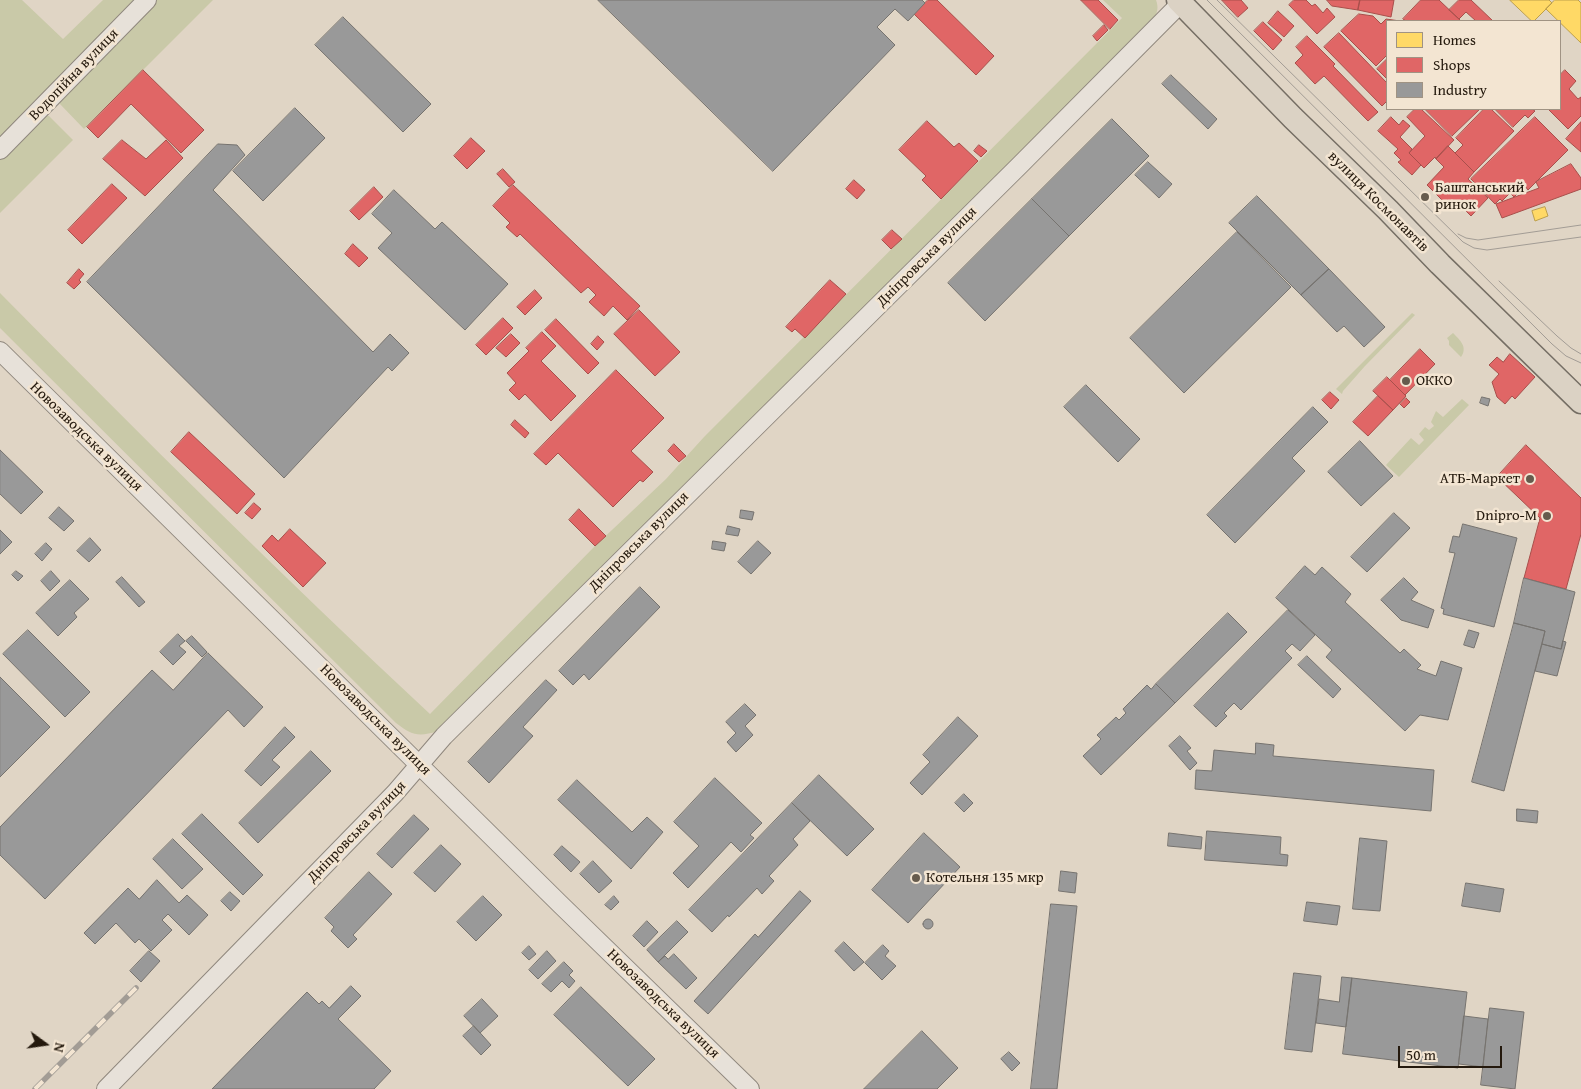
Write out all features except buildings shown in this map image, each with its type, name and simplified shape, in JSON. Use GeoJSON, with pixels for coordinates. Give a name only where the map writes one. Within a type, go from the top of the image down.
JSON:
{"type":"FeatureCollection","features":[{"type":"Feature","properties":{"kind":"main road","name":"вулиця Космонавтів"},"geometry":{"type":"LineString","coordinates":[[1179,1],[1440,264],[1581,402]]}},
{"type":"Feature","properties":{"kind":"street","name":"Водопійна вулиця"},"geometry":{"type":"LineString","coordinates":[[0,150],[148,0]]}},
{"type":"Feature","properties":{"kind":"street","name":"Дніпровська вулиця"},"geometry":{"type":"LineString","coordinates":[[106,1089],[395,793],[444,736],[1020,165],[1179,1]]}},
{"type":"Feature","properties":{"kind":"street","name":"Новозаводська вулиця"},"geometry":{"type":"LineString","coordinates":[[0,351],[750,1089]]}},
{"type":"Feature","properties":{"kind":"green space"},"geometry":{"type":"Polygon","coordinates":[[[0,0],[22,0],[63,39],[103,0],[134,0],[0,137],[0,0]]]}},
{"type":"Feature","properties":{"kind":"green space"},"geometry":{"type":"Polygon","coordinates":[[[157,0],[213,0],[84,129],[60,104],[59,97],[157,0]]]}},
{"type":"Feature","properties":{"kind":"green space"},"geometry":{"type":"Polygon","coordinates":[[[1103,0],[1156,0],[1157,10],[1154,20],[439,731],[421,735],[407,731],[396,723],[0,328],[0,293],[213,506],[430,714],[595,546],[666,479],[704,437],[1122,18],[1103,0]]]}},
{"type":"Feature","properties":{"kind":"green space"},"geometry":{"type":"Polygon","coordinates":[[[45,115],[49,116],[73,140],[0,213],[0,157],[45,115]]]}},
{"type":"Feature","properties":{"kind":"green space"},"geometry":{"type":"Polygon","coordinates":[[[1412,313],[1415,315],[1365,366],[1342,394],[1336,389],[1412,313]]]}},
{"type":"Feature","properties":{"kind":"green space"},"geometry":{"type":"Polygon","coordinates":[[[1453,333],[1460,341],[1464,350],[1461,357],[1449,345],[1447,338],[1453,333]]]}},
{"type":"Feature","properties":{"kind":"green space"},"geometry":{"type":"Polygon","coordinates":[[[1462,399],[1469,405],[1399,477],[1386,465],[1411,438],[1419,445],[1424,440],[1419,434],[1425,427],[1429,430],[1434,426],[1431,422],[1436,411],[1443,417],[1462,399]]]}},
{"type":"Feature","properties":{"kind":"tram line"},"geometry":{"type":"LineString","coordinates":[[1207,0],[1552,344],[1566,356],[1581,363]]}},
{"type":"Feature","properties":{"kind":"tram line"},"geometry":{"type":"LineString","coordinates":[[1217,0],[1463,242],[1474,248],[1487,250],[1581,237]]}},
{"type":"Feature","properties":{"kind":"tram line"},"geometry":{"type":"LineString","coordinates":[[1458,234],[1466,238],[1478,240],[1581,225]]}},
{"type":"Feature","properties":{"kind":"tram line"},"geometry":{"type":"LineString","coordinates":[[1499,281],[1557,336],[1581,354]]}},
{"type":"Feature","properties":{"kind":"railway"},"geometry":{"type":"LineString","coordinates":[[35,1089],[136,988]]}},
{"type":"Feature","properties":{"kind":"place","name":"Баштанський ринок"},"geometry":{"type":"Point","coordinates":[1425,197]}},
{"type":"Feature","properties":{"kind":"place","name":"ОККО"},"geometry":{"type":"Point","coordinates":[1406,381]}},
{"type":"Feature","properties":{"kind":"place","name":"АТБ-Маркет"},"geometry":{"type":"Point","coordinates":[1530,479]}},
{"type":"Feature","properties":{"kind":"place","name":"Dnipro-M"},"geometry":{"type":"Point","coordinates":[1547,516]}},
{"type":"Feature","properties":{"kind":"place","name":"Котельня 135 мкр"},"geometry":{"type":"Point","coordinates":[916,878]}}]}
